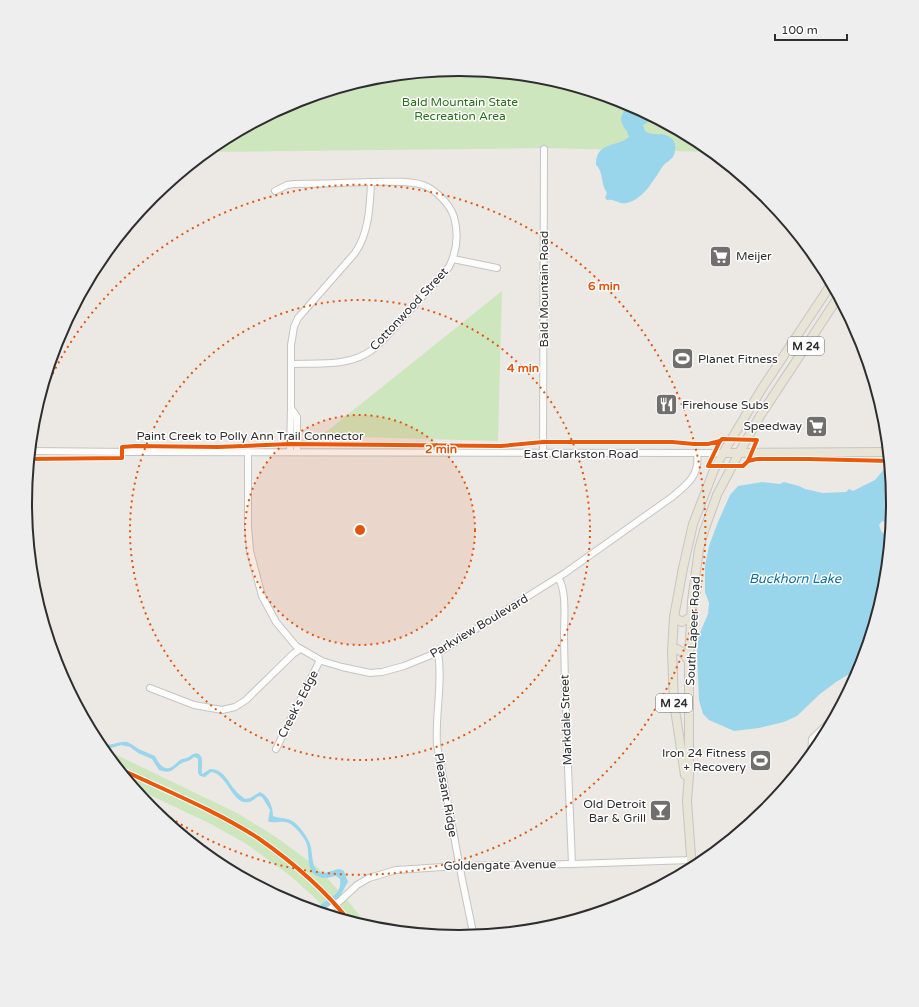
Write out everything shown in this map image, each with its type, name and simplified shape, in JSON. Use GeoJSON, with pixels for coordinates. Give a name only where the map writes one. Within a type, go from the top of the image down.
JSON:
{"type":"FeatureCollection","features":[{"type":"Feature","properties":{"kind":"main road","name":"South Lapeer Road"},"geometry":{"type":"LineString","coordinates":[[687,788],[674,703],[672,651],[674,617],[693,524],[714,470],[723,453],[761,390],[829,288]]}},
{"type":"Feature","properties":{"kind":"main road"},"geometry":{"type":"LineString","coordinates":[[825,294],[835,298]]}},
{"type":"Feature","properties":{"kind":"main road","name":"South Lapeer Road"},"geometry":{"type":"LineString","coordinates":[[691,860],[687,788],[689,774],[691,617],[699,549],[717,495],[739,453],[835,300]]}},
{"type":"Feature","properties":{"kind":"main road"},"geometry":{"type":"LineString","coordinates":[[774,396],[776,386],[804,340],[804,333],[801,330]]}},
{"type":"Feature","properties":{"kind":"main road"},"geometry":{"type":"LineString","coordinates":[[723,453],[883,452]]}},
{"type":"Feature","properties":{"kind":"main road"},"geometry":{"type":"LineString","coordinates":[[674,617],[682,622],[691,617]]}},
{"type":"Feature","properties":{"kind":"main road"},"geometry":{"type":"LineString","coordinates":[[672,651],[677,649],[690,661]]}},
{"type":"Feature","properties":{"kind":"street","name":"Bald Mountain Road"},"geometry":{"type":"LineString","coordinates":[[543,454],[545,230],[544,149]]}},
{"type":"Feature","properties":{"kind":"street"},"geometry":{"type":"LineString","coordinates":[[294,452],[297,417],[290,408],[291,345],[294,327],[298,318],[361,244],[367,225],[371,182]]}},
{"type":"Feature","properties":{"kind":"street","name":"Cottonwood Street"},"geometry":{"type":"LineString","coordinates":[[275,191],[287,185],[294,184],[400,182],[424,186],[446,202],[453,214],[457,228],[457,240],[453,259],[449,268],[372,350],[359,358],[347,362],[291,364]]}},
{"type":"Feature","properties":{"kind":"street"},"geometry":{"type":"LineString","coordinates":[[453,259],[497,268]]}},
{"type":"Feature","properties":{"kind":"street","name":"East Clarkston Road"},"geometry":{"type":"LineString","coordinates":[[36,451],[543,454],[723,453]]}},
{"type":"Feature","properties":{"kind":"street","name":"Parkview Boulevard"},"geometry":{"type":"LineString","coordinates":[[248,452],[248,526],[252,557],[266,606],[276,622],[300,649],[320,660],[370,673],[382,672],[404,666],[438,652],[558,578],[689,484],[697,469],[697,454]]}},
{"type":"Feature","properties":{"kind":"street","name":"Markdale Street"},"geometry":{"type":"LineString","coordinates":[[558,578],[561,581],[563,588],[564,604],[564,683],[572,864]]}},
{"type":"Feature","properties":{"kind":"street"},"geometry":{"type":"LineString","coordinates":[[150,688],[194,706],[222,710],[235,707],[246,700],[300,649]]}},
{"type":"Feature","properties":{"kind":"street","name":"Pleasant Ridge"},"geometry":{"type":"LineString","coordinates":[[438,652],[440,667],[436,733],[437,745],[459,866],[473,931]]}},
{"type":"Feature","properties":{"kind":"street","name":"Creek's Edge"},"geometry":{"type":"LineString","coordinates":[[276,749],[320,660]]}},
{"type":"Feature","properties":{"kind":"street"},"geometry":{"type":"LineString","coordinates":[[812,745],[812,739],[823,729]]}},
{"type":"Feature","properties":{"kind":"street","name":"Goldengate Avenue"},"geometry":{"type":"LineString","coordinates":[[329,910],[357,885],[369,878],[396,870],[459,866],[691,860]]}},
{"type":"Feature","properties":{"kind":"green space","name":"Bald Mountain State Recreation Area"},"geometry":{"type":"Polygon","coordinates":[[[460,76],[487,77],[543,84],[597,99],[649,120],[702,152],[545,148],[216,152],[270,120],[322,99],[376,84],[432,77],[460,76]]]}},
{"type":"Feature","properties":{"kind":"green space"},"geometry":{"type":"Polygon","coordinates":[[[502,291],[498,441],[321,436],[502,291]]]}},
{"type":"Feature","properties":{"kind":"green space"},"geometry":{"type":"Polygon","coordinates":[[[112,753],[237,813],[276,837],[318,868],[349,902],[362,919],[325,909],[313,896],[288,874],[245,843],[209,823],[145,793],[112,753]]]}},
{"type":"Feature","properties":{"kind":"water"},"geometry":{"type":"Polygon","coordinates":[[[625,110],[649,120],[647,123],[643,125],[645,131],[651,134],[668,136],[673,139],[675,143],[675,153],[673,157],[663,166],[639,197],[627,203],[607,200],[605,198],[607,193],[603,185],[600,171],[596,165],[599,152],[603,148],[618,143],[629,137],[621,121],[625,110]]]}},
{"type":"Feature","properties":{"kind":"water","name":"Buckhorn Lake"},"geometry":{"type":"Polygon","coordinates":[[[885,468],[886,521],[882,521],[879,525],[881,531],[886,536],[883,559],[879,587],[872,614],[864,641],[851,673],[820,694],[797,716],[784,722],[759,728],[734,731],[709,720],[703,714],[699,700],[697,651],[699,635],[708,614],[709,603],[705,592],[705,566],[709,546],[730,495],[738,486],[762,482],[780,484],[784,482],[823,493],[846,492],[849,489],[853,491],[875,480],[885,468]]]}},
{"type":"Feature","properties":{"kind":"water"},"geometry":{"type":"Polygon","coordinates":[[[127,742],[155,756],[162,766],[167,768],[174,766],[181,759],[188,758],[197,753],[202,759],[202,774],[210,769],[219,771],[245,799],[250,798],[260,792],[266,796],[270,802],[273,816],[292,820],[299,826],[310,844],[313,863],[316,870],[322,873],[340,869],[344,871],[348,882],[337,899],[326,909],[320,907],[321,904],[338,892],[340,879],[336,876],[322,878],[315,875],[310,867],[307,846],[303,837],[296,828],[289,823],[268,821],[270,810],[262,797],[259,796],[251,801],[243,802],[234,795],[226,783],[217,774],[211,772],[205,777],[200,776],[198,773],[198,759],[194,757],[167,772],[159,770],[152,759],[138,753],[130,747],[121,745],[111,748],[106,744],[127,742]]]}},
{"type":"Feature","properties":{"kind":"cycle path"},"geometry":{"type":"LineString","coordinates":[[720,441],[722,439],[757,440],[748,461]]}},
{"type":"Feature","properties":{"kind":"cycle path","name":"Paint Creek to Polly Ann Trail Connector"},"geometry":{"type":"LineString","coordinates":[[35,459],[122,458],[122,447],[135,446],[218,447],[290,444],[501,446],[543,442],[672,442],[708,444],[720,441],[708,466],[743,466],[748,461],[757,459],[884,461]]}},
{"type":"Feature","properties":{"kind":"cycle path"},"geometry":{"type":"LineString","coordinates":[[127,772],[224,818],[258,838],[283,856],[319,887],[344,914]]}},
{"type":"Feature","properties":{"kind":"place","name":"Meijer"},"geometry":{"type":"Point","coordinates":[721,256]}},
{"type":"Feature","properties":{"kind":"place","name":"Planet Fitness"},"geometry":{"type":"Point","coordinates":[683,359]}},
{"type":"Feature","properties":{"kind":"place","name":"Firehouse Subs"},"geometry":{"type":"Point","coordinates":[667,405]}},
{"type":"Feature","properties":{"kind":"place","name":"Speedway"},"geometry":{"type":"Point","coordinates":[817,426]}},
{"type":"Feature","properties":{"kind":"place","name":"Iron 24 Fitness + Recovery"},"geometry":{"type":"Point","coordinates":[761,760]}},
{"type":"Feature","properties":{"kind":"place","name":"Old Detroit Bar & Grill"},"geometry":{"type":"Point","coordinates":[661,811]}}]}
